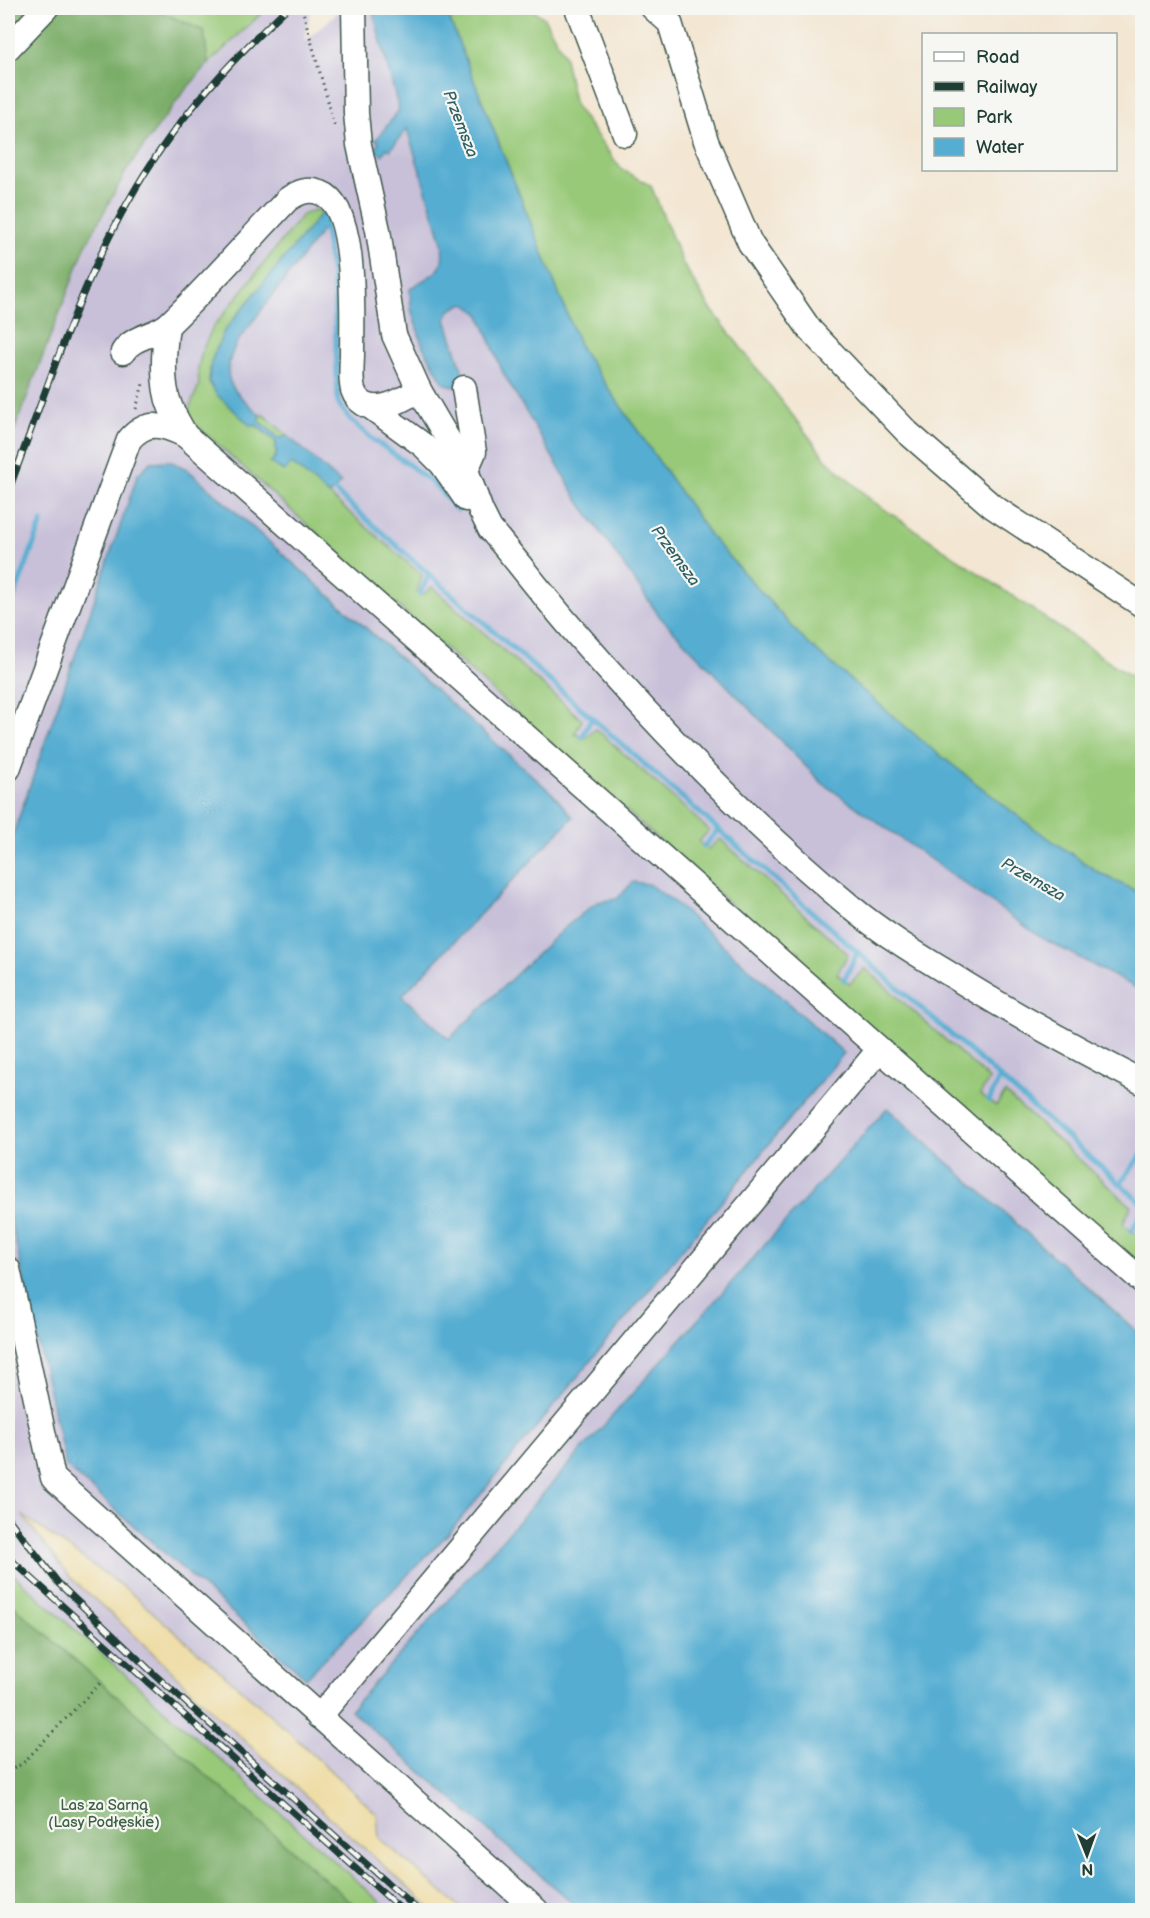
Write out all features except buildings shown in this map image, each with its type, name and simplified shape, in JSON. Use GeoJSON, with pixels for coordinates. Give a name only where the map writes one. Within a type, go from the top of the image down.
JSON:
{"type":"FeatureCollection","features":[{"type":"Feature","properties":{"kind":"lane"},"geometry":{"type":"LineString","coordinates":[[8,48],[46,8]]}},
{"type":"Feature","properties":{"kind":"lane"},"geometry":{"type":"LineString","coordinates":[[354,8],[356,113],[359,145],[378,230],[394,335],[419,390],[466,470],[490,529]]}},
{"type":"Feature","properties":{"kind":"lane"},"geometry":{"type":"LineString","coordinates":[[577,8],[625,134]]}},
{"type":"Feature","properties":{"kind":"lane"},"geometry":{"type":"LineString","coordinates":[[653,8],[670,23],[706,141],[750,243],[810,330],[907,432],[992,506],[1143,605]]}},
{"type":"Feature","properties":{"kind":"lane"},"geometry":{"type":"LineString","coordinates":[[123,352],[136,340],[167,326],[288,200],[302,191],[315,190],[328,195],[339,210],[345,228],[350,259],[353,390],[362,403],[371,407],[423,446],[442,464],[490,529],[573,630],[644,710],[721,788],[852,908],[907,948],[982,994],[1069,1044],[1143,1082]]}},
{"type":"Feature","properties":{"kind":"lane"},"geometry":{"type":"LineString","coordinates":[[167,326],[164,357],[169,404],[185,435]]}},
{"type":"Feature","properties":{"kind":"lane"},"geometry":{"type":"LineString","coordinates":[[464,388],[474,452],[466,470]]}},
{"type":"Feature","properties":{"kind":"lane"},"geometry":{"type":"LineString","coordinates":[[371,407],[388,406],[419,390]]}},
{"type":"Feature","properties":{"kind":"lane"},"geometry":{"type":"LineString","coordinates":[[8,769],[129,440],[136,432],[156,425],[185,435],[1143,1281]]}},
{"type":"Feature","properties":{"kind":"lane"},"geometry":{"type":"LineString","coordinates":[[319,1718],[879,1050]]}},
{"type":"Feature","properties":{"kind":"lane"},"geometry":{"type":"LineString","coordinates":[[8,1269],[54,1478],[536,1911]]}},
{"type":"Feature","properties":{"kind":"path"},"geometry":{"type":"LineString","coordinates":[[8,1771],[22,1764],[102,1681]]}},
{"type":"Feature","properties":{"kind":"shaded area"},"geometry":{"type":"Polygon","coordinates":[[[267,8],[311,8],[304,42],[343,8],[372,8],[399,110],[407,128],[442,242],[479,313],[503,373],[578,500],[660,617],[822,783],[1042,938],[1142,991],[1142,1910],[389,1910],[8,1570],[8,446],[85,247],[128,168],[181,95],[208,64],[267,8]]]}},
{"type":"Feature","properties":{"kind":"green space"},"geometry":{"type":"Polygon","coordinates":[[[8,8],[151,8],[204,31],[208,64],[181,95],[128,168],[85,247],[8,446],[8,8]]]}},
{"type":"Feature","properties":{"kind":"green space"},"geometry":{"type":"Polygon","coordinates":[[[151,8],[267,8],[208,64],[204,31],[151,8]]]}},
{"type":"Feature","properties":{"kind":"green space"},"geometry":{"type":"Polygon","coordinates":[[[445,8],[530,8],[544,18],[564,54],[575,106],[621,169],[651,186],[683,264],[708,305],[826,459],[871,500],[1142,684],[1142,894],[1101,874],[1032,827],[927,745],[806,642],[712,538],[581,349],[445,8]]]}},
{"type":"Feature","properties":{"kind":"green space"},"geometry":{"type":"Polygon","coordinates":[[[314,210],[323,211],[224,331],[211,362],[209,382],[252,427],[254,424],[276,442],[276,456],[270,463],[284,471],[292,463],[422,575],[417,593],[423,595],[432,587],[582,720],[575,734],[585,738],[596,729],[709,830],[699,842],[708,849],[720,839],[848,954],[837,974],[850,984],[865,968],[989,1079],[980,1095],[996,1106],[1005,1093],[1131,1206],[1123,1224],[1140,1237],[1142,1234],[1142,1273],[186,416],[199,385],[198,369],[202,351],[212,329],[302,215],[314,210]]]}},
{"type":"Feature","properties":{"kind":"green space"},"geometry":{"type":"Polygon","coordinates":[[[263,414],[288,436],[279,438],[258,419],[263,414]]]}},
{"type":"Feature","properties":{"kind":"green space"},"geometry":{"type":"Polygon","coordinates":[[[8,1570],[389,1910],[360,1910],[8,1601],[8,1570]]]}},
{"type":"Feature","properties":{"kind":"green space","name":"Las za Sarną (Lasy Podłęskie)"},"geometry":{"type":"Polygon","coordinates":[[[8,1601],[360,1910],[8,1910],[8,1601]]]}},
{"type":"Feature","properties":{"kind":"sand"},"geometry":{"type":"Polygon","coordinates":[[[22,1515],[125,1588],[275,1719],[377,1814],[379,1838],[463,1910],[433,1910],[227,1725],[131,1632],[71,1578],[22,1515]]]}},
{"type":"Feature","properties":{"kind":"water","name":"Przemsza"},"geometry":{"type":"Polygon","coordinates":[[[372,8],[445,8],[581,349],[712,538],[806,642],[927,745],[1032,827],[1101,874],[1142,894],[1142,991],[1042,938],[822,783],[660,617],[578,500],[503,373],[479,313],[464,303],[450,310],[446,319],[465,379],[454,387],[444,383],[423,347],[411,309],[410,289],[440,267],[443,253],[442,242],[407,129],[390,150],[387,148],[382,155],[374,149],[379,143],[376,140],[399,110],[372,8]]]}},
{"type":"Feature","properties":{"kind":"water"},"geometry":{"type":"Polygon","coordinates":[[[323,211],[331,219],[237,342],[228,367],[228,376],[236,391],[261,416],[258,420],[279,438],[288,436],[341,483],[329,495],[292,464],[284,471],[270,463],[276,456],[276,442],[255,424],[252,427],[217,395],[209,382],[211,362],[224,331],[323,211]]]}},
{"type":"Feature","properties":{"kind":"water"},"geometry":{"type":"Polygon","coordinates":[[[169,461],[187,469],[553,794],[573,817],[402,996],[449,1039],[562,930],[597,902],[617,899],[633,882],[648,884],[673,901],[844,1053],[449,1533],[306,1678],[66,1466],[8,1209],[8,849],[138,474],[151,462],[169,461]]]}},
{"type":"Feature","properties":{"kind":"water"},"geometry":{"type":"Polygon","coordinates":[[[887,1108],[1142,1336],[1142,1910],[580,1910],[350,1710],[887,1108]]]}},
{"type":"Feature","properties":{"kind":"waterway"},"geometry":{"type":"LineString","coordinates":[[326,221],[325,230],[334,288],[338,403],[350,419],[371,438],[436,486],[457,510]]}},
{"type":"Feature","properties":{"kind":"waterway"},"geometry":{"type":"LineString","coordinates":[[329,486],[1142,1203]]}},
{"type":"Feature","properties":{"kind":"waterway"},"geometry":{"type":"LineString","coordinates":[[8,613],[42,522]]}},
{"type":"Feature","properties":{"kind":"waterway"},"geometry":{"type":"LineString","coordinates":[[420,594],[429,574]]}},
{"type":"Feature","properties":{"kind":"waterway"},"geometry":{"type":"LineString","coordinates":[[582,737],[592,717]]}},
{"type":"Feature","properties":{"kind":"waterway"},"geometry":{"type":"LineString","coordinates":[[704,846],[719,829]]}},
{"type":"Feature","properties":{"kind":"waterway"},"geometry":{"type":"LineString","coordinates":[[844,980],[858,952]]}},
{"type":"Feature","properties":{"kind":"waterway"},"geometry":{"type":"LineString","coordinates":[[989,1101],[1000,1077]]}},
{"type":"Feature","properties":{"kind":"waterway"},"geometry":{"type":"LineString","coordinates":[[1120,1184],[1142,1154]]}},
{"type":"Feature","properties":{"kind":"waterway"},"geometry":{"type":"LineString","coordinates":[[1132,1231],[1142,1211]]}},
{"type":"Feature","properties":{"kind":"railway"},"geometry":{"type":"LineString","coordinates":[[8,492],[74,316],[113,230],[136,189],[161,149],[205,93],[236,58],[287,8]]}},
{"type":"Feature","properties":{"kind":"railway"},"geometry":{"type":"LineString","coordinates":[[8,1518],[59,1584],[155,1675],[418,1910]]}},
{"type":"Feature","properties":{"kind":"railway"},"geometry":{"type":"LineString","coordinates":[[8,1557],[402,1910]]}}]}
